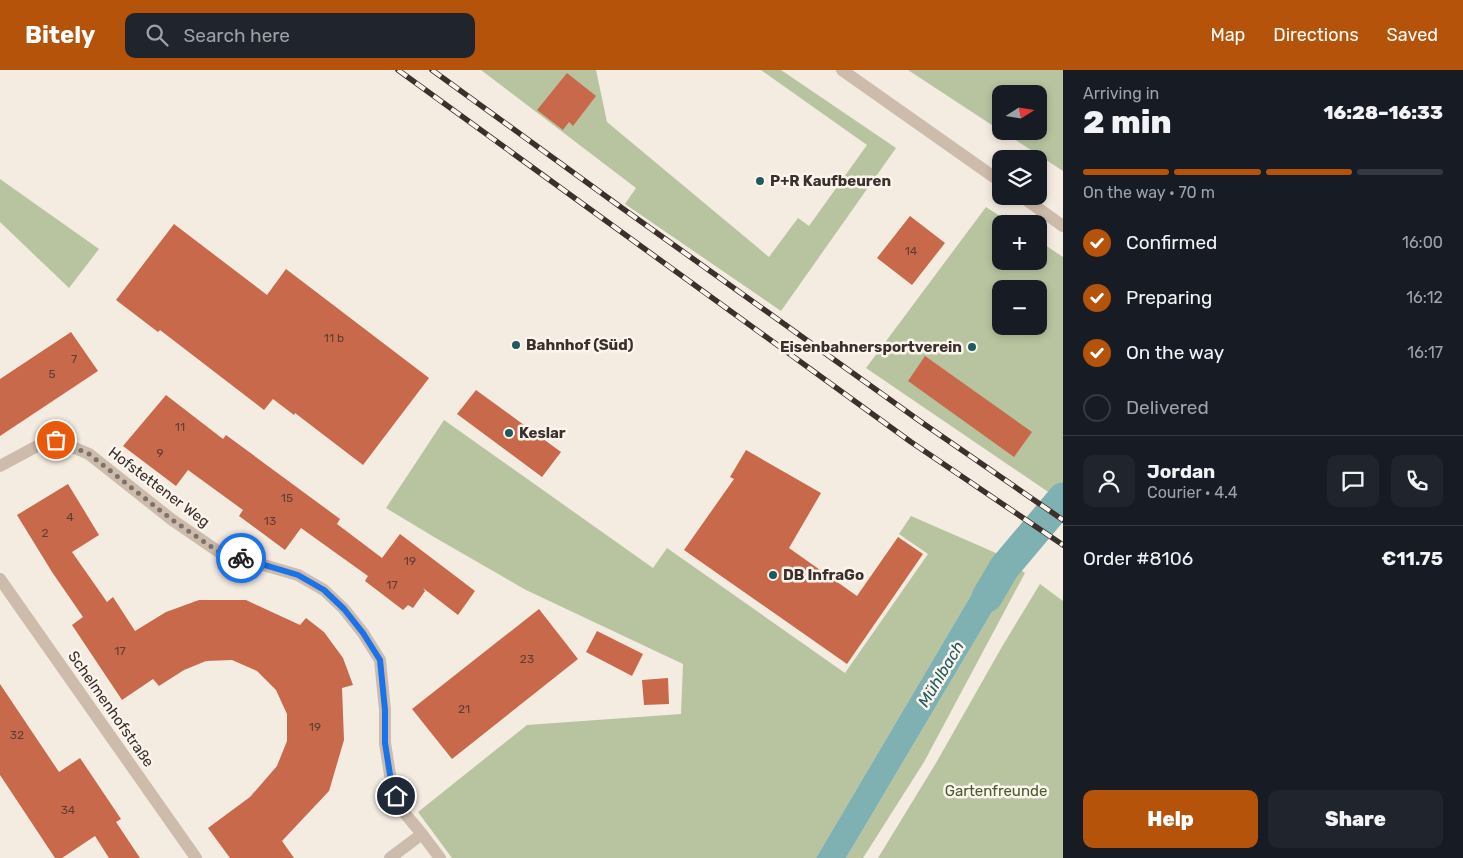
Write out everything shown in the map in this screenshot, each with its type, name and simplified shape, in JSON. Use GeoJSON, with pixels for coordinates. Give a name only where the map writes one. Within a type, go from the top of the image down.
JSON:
{"type":"FeatureCollection","features":[{"type":"Feature","properties":{"kind":"street"},"geometry":{"type":"LineString","coordinates":[[842,70],[992,176]]}},
{"type":"Feature","properties":{"kind":"street"},"geometry":{"type":"LineString","coordinates":[[1034,205],[1063,226]]}},
{"type":"Feature","properties":{"kind":"street","name":"Hofstettener Weg"},"geometry":{"type":"LineString","coordinates":[[0,466],[41,444],[56,440],[89,454],[171,519],[219,552],[298,575],[324,590],[344,609],[363,633],[380,660],[385,710],[385,743],[391,781],[402,810],[422,834]]}},
{"type":"Feature","properties":{"kind":"street","name":"Schelmenhofstraße"},"geometry":{"type":"LineString","coordinates":[[0,579],[196,858]]}},
{"type":"Feature","properties":{"kind":"street"},"geometry":{"type":"LineString","coordinates":[[390,858],[422,834],[440,858]]}},
{"type":"Feature","properties":{"kind":"green space"},"geometry":{"type":"Polygon","coordinates":[[[481,70],[596,70],[607,122],[769,257],[798,218],[809,226],[867,145],[761,70],[781,70],[896,148],[781,311],[625,204],[636,188],[481,70]]]}},
{"type":"Feature","properties":{"kind":"green space"},"geometry":{"type":"Polygon","coordinates":[[[908,70],[1063,70],[1063,171],[1047,161],[1047,150],[1031,150],[1016,140],[1048,140],[1048,85],[992,85],[992,125],[908,70]]]}},
{"type":"Feature","properties":{"kind":"green space"},"geometry":{"type":"Polygon","coordinates":[[[0,179],[99,249],[69,288],[0,222],[0,179]]]}},
{"type":"Feature","properties":{"kind":"green space","name":"Eisenbahnersportverein"},"geometry":{"type":"Polygon","coordinates":[[[986,207],[998,215],[992,215],[992,270],[1047,270],[1047,246],[1063,257],[1063,502],[866,368],[986,207]]]}},
{"type":"Feature","properties":{"kind":"green space"},"geometry":{"type":"Polygon","coordinates":[[[444,420],[653,568],[667,548],[845,673],[928,554],[899,534],[911,516],[996,553],[816,858],[452,858],[418,812],[527,725],[681,714],[683,664],[526,590],[386,508],[444,420]]]}},
{"type":"Feature","properties":{"kind":"green space"},"geometry":{"type":"Polygon","coordinates":[[[1018,568],[1025,573],[924,762],[863,858],[846,858],[1018,568]]]}},
{"type":"Feature","properties":{"kind":"green space","name":"Gartenfreunde"},"geometry":{"type":"Polygon","coordinates":[[[1040,584],[1063,601],[1063,858],[878,858],[936,763],[1040,584]]]}},
{"type":"Feature","properties":{"kind":"water"},"geometry":{"type":"Polygon","coordinates":[[[996,553],[1018,568],[846,858],[816,858],[996,553]]]}},
{"type":"Feature","properties":{"kind":"building"},"geometry":{"type":"Polygon","coordinates":[[[567,73],[596,96],[573,126],[569,122],[563,130],[537,110],[567,73]]]}},
{"type":"Feature","properties":{"kind":"building"},"geometry":{"type":"Polygon","coordinates":[[[910,216],[945,243],[912,285],[877,258],[910,216]]]}},
{"type":"Feature","properties":{"kind":"building"},"geometry":{"type":"Polygon","coordinates":[[[174,224],[267,295],[286,269],[429,378],[363,465],[295,413],[294,415],[273,399],[264,410],[160,330],[158,332],[116,300],[174,224]]]}},
{"type":"Feature","properties":{"kind":"building"},"geometry":{"type":"Polygon","coordinates":[[[71,332],[98,371],[0,436],[0,379],[71,332]]]}},
{"type":"Feature","properties":{"kind":"building"},"geometry":{"type":"Polygon","coordinates":[[[925,356],[1032,432],[1014,457],[908,381],[925,356]]]}},
{"type":"Feature","properties":{"kind":"building","name":"Keslar"},"geometry":{"type":"Polygon","coordinates":[[[476,390],[561,452],[542,477],[457,414],[476,390]]]}},
{"type":"Feature","properties":{"kind":"building"},"geometry":{"type":"Polygon","coordinates":[[[166,395],[223,439],[226,435],[340,519],[337,524],[382,558],[400,534],[475,591],[458,615],[423,588],[425,591],[413,608],[408,605],[403,610],[365,581],[368,576],[301,528],[285,550],[239,516],[243,510],[188,470],[176,486],[123,446],[166,395]]]}},
{"type":"Feature","properties":{"kind":"building","name":"DB InfraGo"},"geometry":{"type":"Polygon","coordinates":[[[746,450],[821,493],[789,548],[857,596],[898,537],[923,554],[847,664],[684,550],[734,479],[730,477],[746,450]]]}},
{"type":"Feature","properties":{"kind":"building"},"geometry":{"type":"Polygon","coordinates":[[[68,484],[99,535],[72,552],[107,602],[113,597],[135,631],[166,612],[199,600],[246,600],[300,625],[306,618],[324,632],[343,658],[353,685],[342,688],[344,740],[329,791],[282,841],[294,858],[230,858],[208,828],[250,797],[277,766],[287,741],[287,714],[276,690],[257,671],[232,660],[206,661],[184,670],[159,686],[153,679],[122,700],[72,625],[83,617],[52,572],[17,515],[68,484]]]}},
{"type":"Feature","properties":{"kind":"building"},"geometry":{"type":"Polygon","coordinates":[[[539,609],[578,659],[452,759],[412,709],[539,609]]]}},
{"type":"Feature","properties":{"kind":"building"},"geometry":{"type":"Polygon","coordinates":[[[597,631],[643,654],[632,676],[586,652],[597,631]]]}},
{"type":"Feature","properties":{"kind":"building"},"geometry":{"type":"Polygon","coordinates":[[[668,678],[669,704],[644,705],[642,680],[668,678]]]}},
{"type":"Feature","properties":{"kind":"building"},"geometry":{"type":"Polygon","coordinates":[[[0,684],[59,772],[80,758],[121,819],[116,822],[140,858],[109,858],[95,836],[62,858],[55,858],[0,775],[0,684]]]}},
{"type":"Feature","properties":{"kind":"waterway","name":"Mühlbach"},"geometry":{"type":"LineString","coordinates":[[987,597],[1004,568],[1063,498]]}},
{"type":"Feature","properties":{"kind":"railway"},"geometry":{"type":"LineString","coordinates":[[398,70],[911,442],[1063,545]]}},
{"type":"Feature","properties":{"kind":"railway"},"geometry":{"type":"LineString","coordinates":[[432,70],[924,424],[1063,520]]}},
{"type":"Feature","properties":{"kind":"way so far"},"geometry":{"type":"LineString","coordinates":[[56,440],[89,454],[171,519],[219,552],[241,558]]}},
{"type":"Feature","properties":{"kind":"place","name":"P+R Kaufbeuren"},"geometry":{"type":"Point","coordinates":[760,181]}},
{"type":"Feature","properties":{"kind":"place","name":"Bahnhof (Süd)"},"geometry":{"type":"Point","coordinates":[516,345]}},
{"type":"Feature","properties":{"kind":"place","name":"Eisenbahnersportverein"},"geometry":{"type":"Point","coordinates":[972,347]}},
{"type":"Feature","properties":{"kind":"place","name":"Keslar"},"geometry":{"type":"Point","coordinates":[509,433]}},
{"type":"Feature","properties":{"kind":"place","name":"DB InfraGo"},"geometry":{"type":"Point","coordinates":[773,575]}},
{"type":"Feature","properties":{"kind":"route"},"geometry":{"type":"LineString","coordinates":[[241,558],[298,575],[324,590],[344,609],[363,633],[380,660],[385,710],[385,743],[391,781],[396,796]]}}]}
